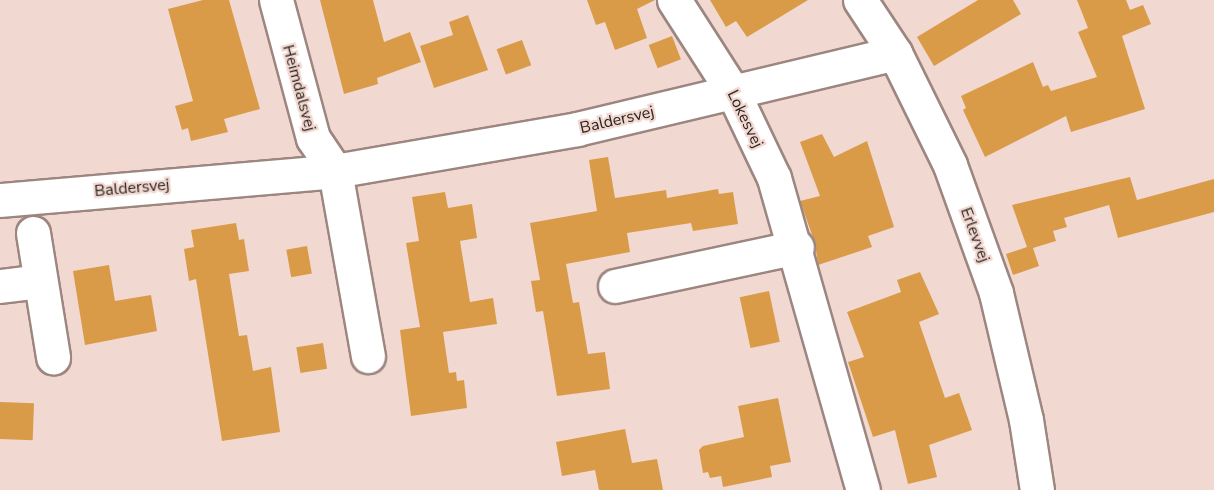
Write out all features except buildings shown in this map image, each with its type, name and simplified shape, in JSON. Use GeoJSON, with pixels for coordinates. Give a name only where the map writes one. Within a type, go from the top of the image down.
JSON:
{"type":"FeatureCollection","features":[{"type":"Feature","properties":{"kind":"street","name":"Heimdalsvej"},"geometry":{"type":"LineString","coordinates":[[276,0],[313,138],[335,171]]}},
{"type":"Feature","properties":{"kind":"street","name":"Lokesvej"},"geometry":{"type":"LineString","coordinates":[[674,0],[733,92],[774,178],[797,247],[863,490]]}},
{"type":"Feature","properties":{"kind":"street","name":"Erlevvej"},"geometry":{"type":"LineString","coordinates":[[860,0],[895,53],[950,165],[996,292],[1026,420],[1037,490]]}},
{"type":"Feature","properties":{"kind":"street","name":"Baldersvej"},"geometry":{"type":"LineString","coordinates":[[0,200],[335,171],[577,129],[895,53]]}},
{"type":"Feature","properties":{"kind":"street"},"geometry":{"type":"LineString","coordinates":[[335,171],[368,356]]}},
{"type":"Feature","properties":{"kind":"street"},"geometry":{"type":"LineString","coordinates":[[33,232],[52,357]]}},
{"type":"Feature","properties":{"kind":"street"},"geometry":{"type":"LineString","coordinates":[[615,286],[797,247]]}},
{"type":"Feature","properties":{"kind":"street"},"geometry":{"type":"LineString","coordinates":[[0,286],[40,281]]}}]}
